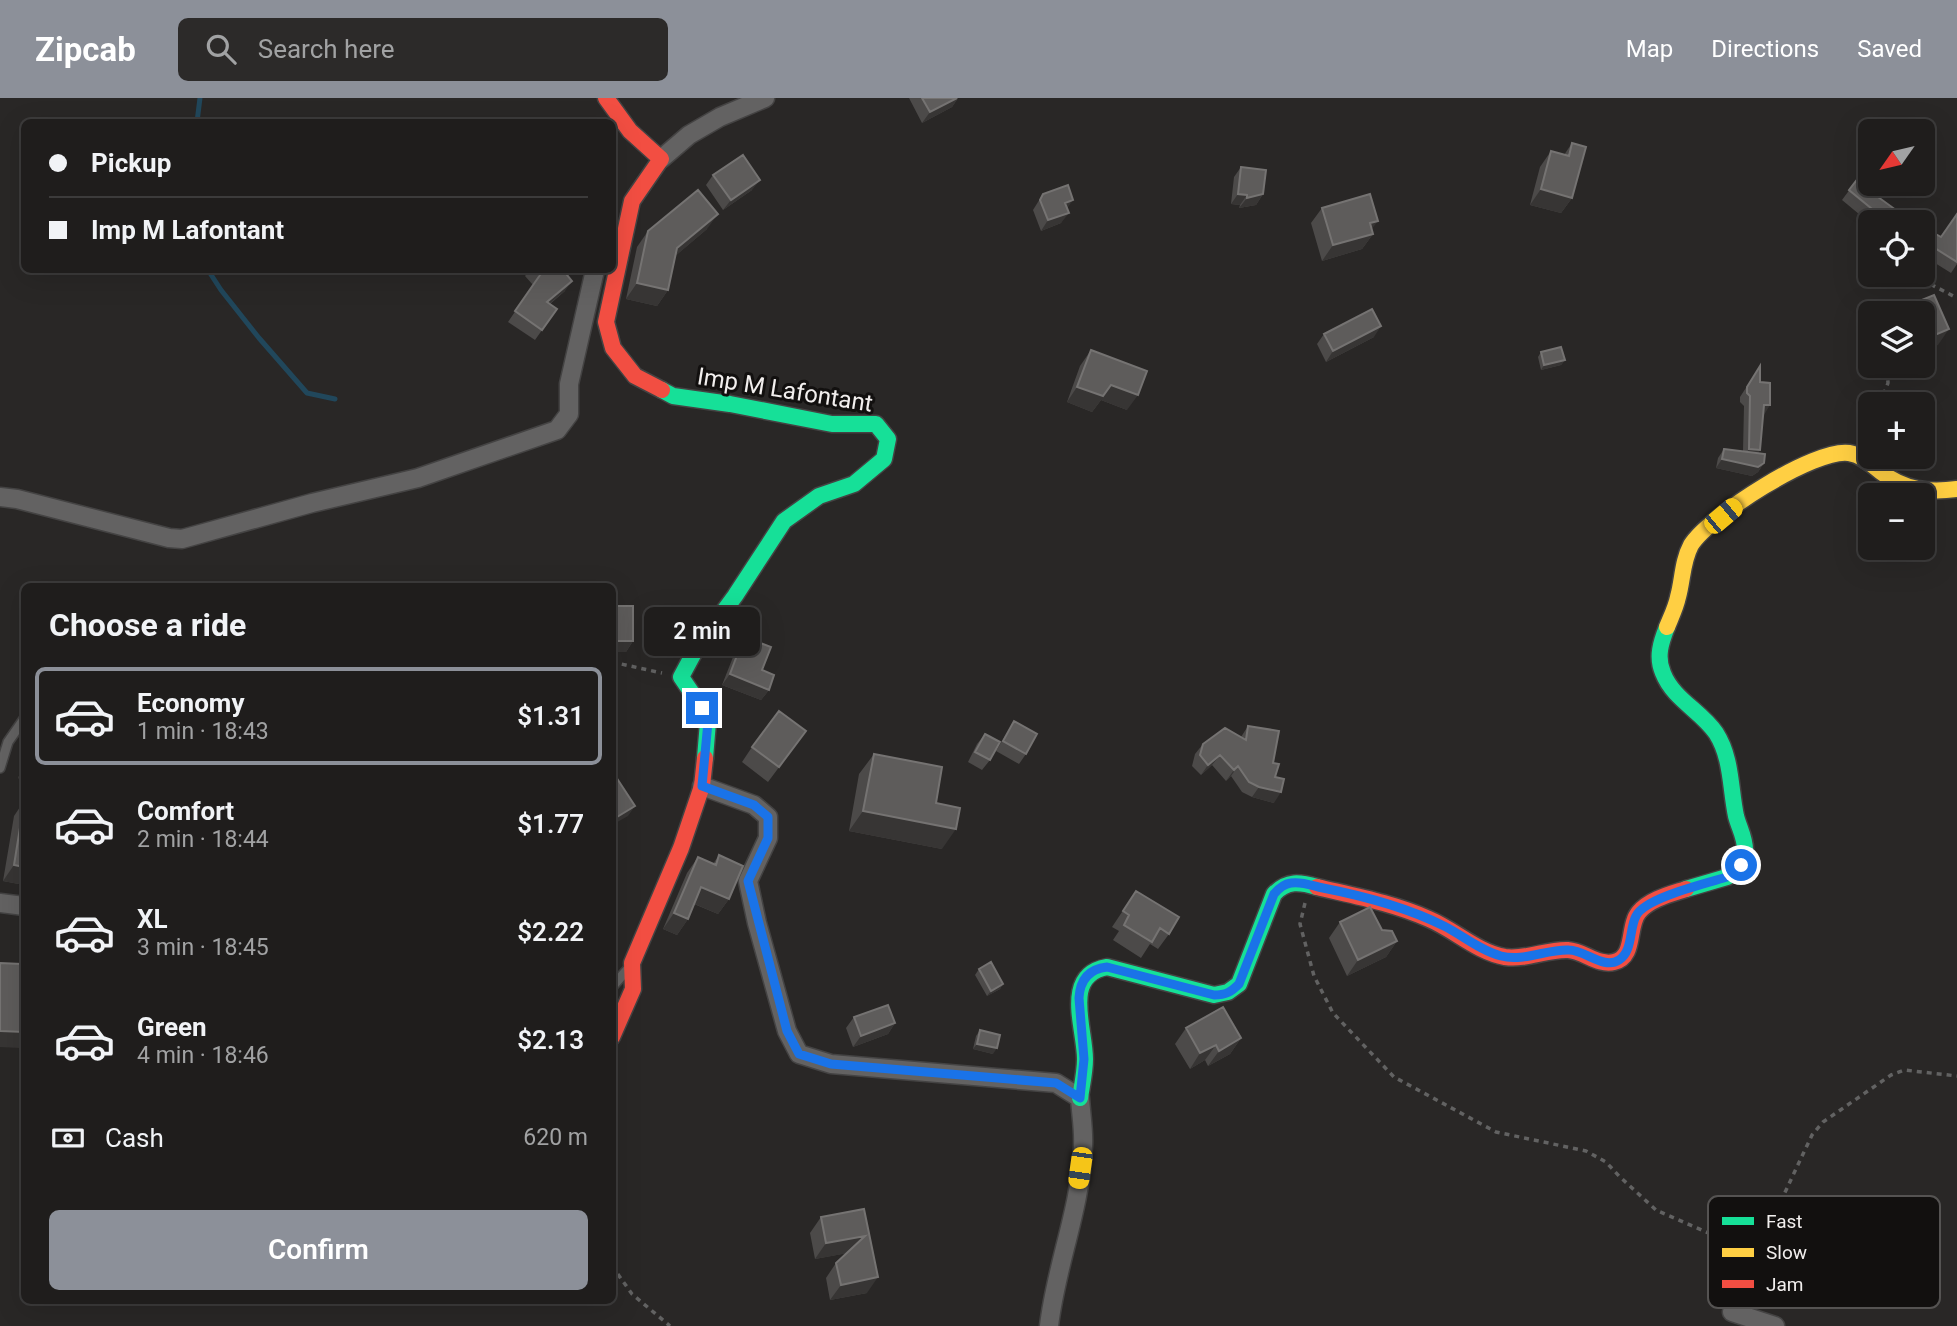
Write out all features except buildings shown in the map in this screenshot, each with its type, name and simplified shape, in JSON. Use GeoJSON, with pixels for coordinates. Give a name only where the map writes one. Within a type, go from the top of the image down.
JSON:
{"type":"FeatureCollection","features":[{"type":"Feature","properties":{"kind":"street"},"geometry":{"type":"LineString","coordinates":[[606,98],[640,144],[661,159],[690,135],[710,123],[765,98]]}},
{"type":"Feature","properties":{"kind":"street","name":"Imp M Lafontant"},"geometry":{"type":"LineString","coordinates":[[661,159],[632,201],[606,322],[613,348],[635,376],[673,396],[832,424],[876,424],[888,439],[884,459],[854,484],[819,496],[784,521],[735,596],[696,649],[681,677]]}},
{"type":"Feature","properties":{"kind":"street"},"geometry":{"type":"LineString","coordinates":[[616,228],[632,201]]}},
{"type":"Feature","properties":{"kind":"street"},"geometry":{"type":"LineString","coordinates":[[0,497],[182,539],[312,503],[418,478],[557,430],[569,414],[569,384],[593,273]]}},
{"type":"Feature","properties":{"kind":"street"},"geometry":{"type":"LineString","coordinates":[[1049,1326],[1052,1300],[1074,1211],[1083,1146],[1080,1098],[1084,1059],[1079,998],[1086,976],[1098,968],[1107,967],[1214,995],[1231,992],[1239,984],[1274,894],[1289,883],[1309,884],[1362,896],[1415,913],[1445,926],[1492,954],[1504,957],[1573,950],[1605,962],[1616,962],[1627,951],[1634,919],[1641,908],[1672,894],[1727,877],[1735,872],[1744,857],[1745,849],[1722,747],[1710,726],[1670,688],[1660,662],[1662,639],[1676,606],[1685,557],[1692,544],[1751,493],[1843,452],[1863,458],[1881,473],[1910,488],[1939,491],[1957,489]]}},
{"type":"Feature","properties":{"kind":"street"},"geometry":{"type":"LineString","coordinates":[[616,1028],[633,989],[632,963],[681,848],[702,786],[708,722],[681,677]]}},
{"type":"Feature","properties":{"kind":"street"},"geometry":{"type":"LineString","coordinates":[[702,786],[754,805],[768,817],[768,838],[748,881],[787,1031],[799,1054],[831,1064],[1056,1083],[1080,1098]]}},
{"type":"Feature","properties":{"kind":"street"},"geometry":{"type":"LineString","coordinates":[[0,903],[21,906]]}},
{"type":"Feature","properties":{"kind":"street"},"geometry":{"type":"LineString","coordinates":[[1732,1311],[1775,1326]]}},
{"type":"Feature","properties":{"kind":"lane"},"geometry":{"type":"LineString","coordinates":[[0,768],[8,742],[21,723]]}},
{"type":"Feature","properties":{"kind":"lane"},"geometry":{"type":"LineString","coordinates":[[616,982],[632,963]]}},
{"type":"Feature","properties":{"kind":"path"},"geometry":{"type":"LineString","coordinates":[[1935,286],[1957,298]]}},
{"type":"Feature","properties":{"kind":"path"},"geometry":{"type":"LineString","coordinates":[[616,663],[681,677]]}},
{"type":"Feature","properties":{"kind":"path"},"geometry":{"type":"LineString","coordinates":[[1309,884],[1300,924],[1314,976],[1333,1013],[1394,1077],[1496,1132],[1586,1151],[1606,1162],[1656,1210],[1708,1233]]}},
{"type":"Feature","properties":{"kind":"path"},"geometry":{"type":"LineString","coordinates":[[1783,1196],[1812,1135],[1822,1122],[1891,1075],[1904,1070],[1957,1076]]}},
{"type":"Feature","properties":{"kind":"path"},"geometry":{"type":"LineString","coordinates":[[616,1272],[632,1294],[670,1326]]}},
{"type":"Feature","properties":{"kind":"waterway"},"geometry":{"type":"LineString","coordinates":[[197,119],[200,98]]}},
{"type":"Feature","properties":{"kind":"waterway"},"geometry":{"type":"LineString","coordinates":[[210,273],[259,338],[307,393],[335,399]]}},
{"type":"Feature","properties":{"kind":"traffic: fast"},"geometry":{"type":"LineString","coordinates":[[662,390],[673,396],[832,424],[876,424],[888,439],[884,459],[854,484],[819,496],[784,521],[735,596],[696,649],[681,677],[708,722],[705,758]]}},
{"type":"Feature","properties":{"kind":"traffic: fast"},"geometry":{"type":"LineString","coordinates":[[1667,627],[1660,655],[1663,673],[1673,690],[1710,725],[1721,743],[1728,763],[1736,816],[1745,847],[1741,864],[1730,875],[1686,889]]}},
{"type":"Feature","properties":{"kind":"traffic: fast"},"geometry":{"type":"LineString","coordinates":[[1080,1098],[1085,1059],[1080,991],[1093,972],[1107,967],[1214,995],[1228,992],[1239,984],[1274,894],[1284,886],[1294,883],[1317,887]]}},
{"type":"Feature","properties":{"kind":"traffic: slow"},"geometry":{"type":"LineString","coordinates":[[1667,627],[1677,601],[1684,564],[1691,545],[1718,518],[1740,502],[1812,461],[1833,454],[1849,453],[1862,458],[1899,483],[1917,489],[1957,489]]}},
{"type":"Feature","properties":{"kind":"traffic: jam"},"geometry":{"type":"LineString","coordinates":[[606,98],[630,131],[661,159],[632,201],[606,322],[613,348],[635,376],[662,390]]}},
{"type":"Feature","properties":{"kind":"traffic: jam"},"geometry":{"type":"LineString","coordinates":[[616,1028],[633,989],[632,963],[681,848],[702,786],[705,758]]}},
{"type":"Feature","properties":{"kind":"traffic: jam"},"geometry":{"type":"LineString","coordinates":[[1317,887],[1415,913],[1476,946],[1505,957],[1568,950],[1608,963],[1621,959],[1626,954],[1635,918],[1644,907],[1686,889]]}},
{"type":"Feature","properties":{"kind":"route"},"geometry":{"type":"LineString","coordinates":[[702,708],[708,722],[702,786],[754,805],[768,817],[768,838],[748,881],[787,1031],[799,1054],[831,1064],[1056,1083],[1080,1098],[1084,1059],[1079,998],[1082,981],[1086,976],[1098,968],[1107,967],[1214,995],[1231,992],[1239,984],[1274,894],[1283,885],[1309,884],[1362,896],[1415,913],[1445,926],[1498,956],[1515,957],[1573,950],[1610,963],[1621,959],[1627,951],[1634,919],[1645,905],[1727,877],[1741,865]]}}]}
